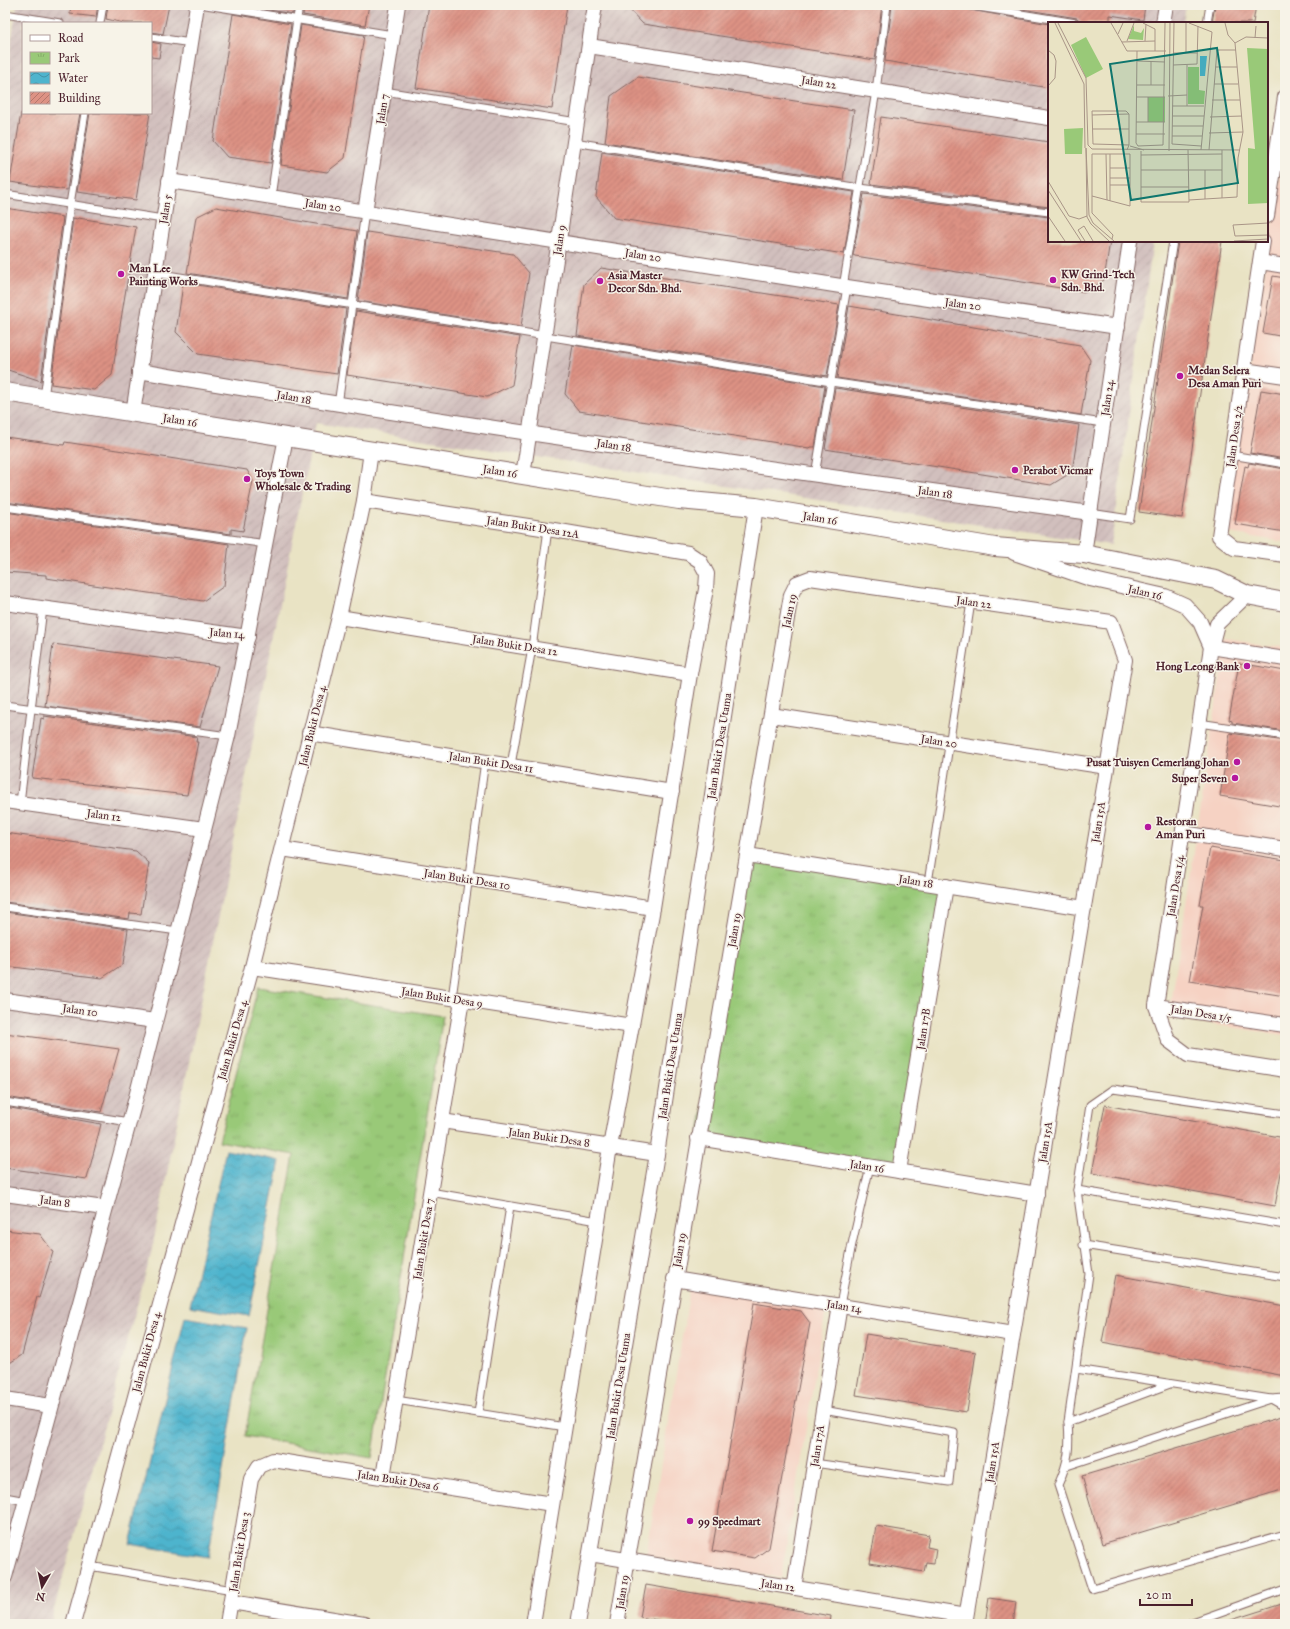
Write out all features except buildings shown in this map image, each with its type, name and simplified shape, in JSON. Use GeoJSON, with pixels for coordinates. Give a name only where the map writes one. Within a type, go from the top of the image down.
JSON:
{"type":"FeatureCollection","features":[{"type":"Feature","properties":{"kind":"street","name":"Jalan 5"},"geometry":{"type":"LineString","coordinates":[[132,413],[197,5]]}},
{"type":"Feature","properties":{"kind":"street","name":"Jalan 7"},"geometry":{"type":"LineString","coordinates":[[365,212],[398,5]]}},
{"type":"Feature","properties":{"kind":"street","name":"Jalan 9"},"geometry":{"type":"LineString","coordinates":[[522,475],[595,5]]}},
{"type":"Feature","properties":{"kind":"street"},"geometry":{"type":"LineString","coordinates":[[1163,22],[1166,5]]}},
{"type":"Feature","properties":{"kind":"street","name":"Jalan 22"},"geometry":{"type":"LineString","coordinates":[[589,46],[1048,118]]}},
{"type":"Feature","properties":{"kind":"street"},"geometry":{"type":"LineString","coordinates":[[1268,212],[1279,173],[1285,97]]}},
{"type":"Feature","properties":{"kind":"street","name":"Jalan 20"},"geometry":{"type":"LineString","coordinates":[[169,181],[845,287],[1118,327]]}},
{"type":"Feature","properties":{"kind":"street","name":"Jalan 24"},"geometry":{"type":"LineString","coordinates":[[1084,554],[1130,242]]}},
{"type":"Feature","properties":{"kind":"street","name":"Jalan Desa 2/2"},"geometry":{"type":"LineString","coordinates":[[1263,242],[1219,536],[1234,548],[1285,555]]}},
{"type":"Feature","properties":{"kind":"street"},"geometry":{"type":"LineString","coordinates":[[1260,262],[1285,266]]}},
{"type":"Feature","properties":{"kind":"street"},"geometry":{"type":"LineString","coordinates":[[1244,370],[1285,376]]}},
{"type":"Feature","properties":{"kind":"street","name":"Jalan 18"},"geometry":{"type":"LineString","coordinates":[[139,371],[338,405],[815,475],[1090,513]]}},
{"type":"Feature","properties":{"kind":"street","name":"Jalan 16"},"geometry":{"type":"LineString","coordinates":[[5,392],[679,500],[756,507],[995,546],[1084,554],[1216,580],[1247,595],[1285,602]]}},
{"type":"Feature","properties":{"kind":"street","name":"Jalan 14"},"geometry":{"type":"LineString","coordinates":[[5,603],[248,637],[286,437]]}},
{"type":"Feature","properties":{"kind":"street","name":"Jalan Bukit Desa 4"},"geometry":{"type":"LineString","coordinates":[[73,1624],[252,967],[339,617],[364,501],[372,451]]}},
{"type":"Feature","properties":{"kind":"street","name":"Jalan Bukit Desa 12A"},"geometry":{"type":"LineString","coordinates":[[364,501],[548,529],[688,553],[700,561],[706,574],[706,589],[690,674]]}},
{"type":"Feature","properties":{"kind":"street","name":"Jalan Bukit Desa Utama"},"geometry":{"type":"LineString","coordinates":[[578,1624],[656,1154],[756,507]]}},
{"type":"Feature","properties":{"kind":"street","name":"Jalan 16"},"geometry":{"type":"LineString","coordinates":[[995,546],[1090,579],[1165,596],[1186,605],[1200,622],[1211,647]]}},
{"type":"Feature","properties":{"kind":"street","name":"Jalan 22"},"geometry":{"type":"LineString","coordinates":[[797,583],[810,578],[1111,622],[1125,660]]}},
{"type":"Feature","properties":{"kind":"street","name":"Jalan 19"},"geometry":{"type":"LineString","coordinates":[[617,1624],[674,1279],[791,595],[797,583]]}},
{"type":"Feature","properties":{"kind":"street"},"geometry":{"type":"LineString","coordinates":[[1247,595],[1217,624],[1211,647],[1285,659]]}},
{"type":"Feature","properties":{"kind":"street","name":"Jalan Bukit Desa 12"},"geometry":{"type":"LineString","coordinates":[[339,617],[690,674]]}},
{"type":"Feature","properties":{"kind":"street"},"geometry":{"type":"LineString","coordinates":[[5,1577],[104,1208],[129,1122],[228,736],[248,637]]}},
{"type":"Feature","properties":{"kind":"street","name":"Jalan Desa 1/4"},"geometry":{"type":"LineString","coordinates":[[1156,1006],[1211,647]]}},
{"type":"Feature","properties":{"kind":"street","name":"Jalan 15A"},"geometry":{"type":"LineString","coordinates":[[965,1620],[1125,660]]}},
{"type":"Feature","properties":{"kind":"street"},"geometry":{"type":"LineString","coordinates":[[533,1624],[610,1147],[653,908],[690,674]]}},
{"type":"Feature","properties":{"kind":"street","name":"Jalan 20"},"geometry":{"type":"LineString","coordinates":[[771,715],[1107,766]]}},
{"type":"Feature","properties":{"kind":"street","name":"Jalan Bukit Desa 11"},"geometry":{"type":"LineString","coordinates":[[309,733],[672,792]]}},
{"type":"Feature","properties":{"kind":"street","name":"Jalan 12"},"geometry":{"type":"LineString","coordinates":[[5,801],[204,829]]}},
{"type":"Feature","properties":{"kind":"street"},"geometry":{"type":"LineString","coordinates":[[1183,833],[1285,849]]}},
{"type":"Feature","properties":{"kind":"street","name":"Jalan Bukit Desa 10"},"geometry":{"type":"LineString","coordinates":[[282,849],[653,908]]}},
{"type":"Feature","properties":{"kind":"street","name":"Jalan 18"},"geometry":{"type":"LineString","coordinates":[[747,855],[1084,908]]}},
{"type":"Feature","properties":{"kind":"street","name":"Jalan 17B"},"geometry":{"type":"LineString","coordinates":[[899,1171],[946,886]]}},
{"type":"Feature","properties":{"kind":"street","name":"Jalan Bukit Desa 9"},"geometry":{"type":"LineString","coordinates":[[252,967],[632,1026]]}},
{"type":"Feature","properties":{"kind":"street","name":"Jalan Bukit Desa 7"},"geometry":{"type":"LineString","coordinates":[[383,1477],[442,1121],[457,999]]}},
{"type":"Feature","properties":{"kind":"street","name":"Jalan 10"},"geometry":{"type":"LineString","coordinates":[[5,1000],[155,1021]]}},
{"type":"Feature","properties":{"kind":"street","name":"Jalan Desa 1/5"},"geometry":{"type":"LineString","coordinates":[[1285,1025],[1156,1006],[1168,1040],[1188,1055],[1285,1070]]}},
{"type":"Feature","properties":{"kind":"street","name":"Jalan Bukit Desa 8"},"geometry":{"type":"LineString","coordinates":[[442,1121],[656,1154]]}},
{"type":"Feature","properties":{"kind":"street","name":"Jalan 16"},"geometry":{"type":"LineString","coordinates":[[698,1138],[1036,1194]]}},
{"type":"Feature","properties":{"kind":"street","name":"Jalan 8"},"geometry":{"type":"LineString","coordinates":[[5,1194],[104,1208]]}},
{"type":"Feature","properties":{"kind":"street","name":"Jalan 14"},"geometry":{"type":"LineString","coordinates":[[674,1279],[1013,1334]]}},
{"type":"Feature","properties":{"kind":"street","name":"Jalan 17A"},"geometry":{"type":"LineString","coordinates":[[794,1588],[840,1305]]}},
{"type":"Feature","properties":{"kind":"street"},"geometry":{"type":"LineString","coordinates":[[5,1399],[51,1406]]}},
{"type":"Feature","properties":{"kind":"street","name":"Jalan Bukit Desa 6"},"geometry":{"type":"LineString","coordinates":[[251,1479],[259,1466],[273,1460],[552,1504]]}},
{"type":"Feature","properties":{"kind":"street","name":"Jalan Bukit Desa 3"},"geometry":{"type":"LineString","coordinates":[[227,1624],[251,1479]]}},
{"type":"Feature","properties":{"kind":"street","name":"Jalan 12"},"geometry":{"type":"LineString","coordinates":[[590,1554],[794,1588],[965,1620]]}},
{"type":"Feature","properties":{"kind":"street"},"geometry":{"type":"LineString","coordinates":[[232,1596],[364,1624]]}},
{"type":"Feature","properties":{"kind":"lane"},"geometry":{"type":"LineString","coordinates":[[100,22],[103,5]]}},
{"type":"Feature","properties":{"kind":"lane"},"geometry":{"type":"LineString","coordinates":[[206,5],[393,35]]}},
{"type":"Feature","properties":{"kind":"lane"},"geometry":{"type":"LineString","coordinates":[[271,197],[299,5]]}},
{"type":"Feature","properties":{"kind":"lane"},"geometry":{"type":"LineString","coordinates":[[815,475],[831,382],[876,91],[887,5]]}},
{"type":"Feature","properties":{"kind":"lane"},"geometry":{"type":"LineString","coordinates":[[966,5],[1070,22]]}},
{"type":"Feature","properties":{"kind":"lane"},"geometry":{"type":"LineString","coordinates":[[1207,22],[1210,5]]}},
{"type":"Feature","properties":{"kind":"lane"},"geometry":{"type":"LineString","coordinates":[[5,14],[54,22]]}},
{"type":"Feature","properties":{"kind":"lane"},"geometry":{"type":"LineString","coordinates":[[152,37],[191,43]]}},
{"type":"Feature","properties":{"kind":"lane"},"geometry":{"type":"LineString","coordinates":[[384,92],[577,122]]}},
{"type":"Feature","properties":{"kind":"lane"},"geometry":{"type":"LineString","coordinates":[[44,399],[70,204],[85,114]]}},
{"type":"Feature","properties":{"kind":"lane"},"geometry":{"type":"LineString","coordinates":[[574,142],[860,188],[1048,212]]}},
{"type":"Feature","properties":{"kind":"lane"},"geometry":{"type":"LineString","coordinates":[[5,194],[163,219]]}},
{"type":"Feature","properties":{"kind":"lane"},"geometry":{"type":"LineString","coordinates":[[338,405],[365,212]]}},
{"type":"Feature","properties":{"kind":"lane"},"geometry":{"type":"LineString","coordinates":[[1090,513],[1130,519],[1173,242]]}},
{"type":"Feature","properties":{"kind":"lane"},"geometry":{"type":"LineString","coordinates":[[155,272],[831,382],[1103,423]]}},
{"type":"Feature","properties":{"kind":"lane"},"geometry":{"type":"LineString","coordinates":[[1231,455],[1285,464]]}},
{"type":"Feature","properties":{"kind":"lane"},"geometry":{"type":"LineString","coordinates":[[5,507],[266,544]]}},
{"type":"Feature","properties":{"kind":"lane"},"geometry":{"type":"LineString","coordinates":[[511,766],[532,648],[548,529]]}},
{"type":"Feature","properties":{"kind":"lane"},"geometry":{"type":"LineString","coordinates":[[928,883],[971,602]]}},
{"type":"Feature","properties":{"kind":"lane"},"geometry":{"type":"LineString","coordinates":[[20,803],[43,608]]}},
{"type":"Feature","properties":{"kind":"lane"},"geometry":{"type":"LineString","coordinates":[[5,705],[228,736]]}},
{"type":"Feature","properties":{"kind":"lane"},"geometry":{"type":"LineString","coordinates":[[1199,723],[1285,736]]}},
{"type":"Feature","properties":{"kind":"lane"},"geometry":{"type":"LineString","coordinates":[[457,999],[469,879],[485,761]]}},
{"type":"Feature","properties":{"kind":"lane"},"geometry":{"type":"LineString","coordinates":[[5,907],[178,931]]}},
{"type":"Feature","properties":{"kind":"lane"},"geometry":{"type":"LineString","coordinates":[[1285,1114],[1113,1089],[1090,1105],[1077,1190],[1089,1274],[1068,1422],[1070,1444],[1067,1466],[1058,1485],[1092,1589],[1285,1534]]}},
{"type":"Feature","properties":{"kind":"lane"},"geometry":{"type":"LineString","coordinates":[[5,1102],[129,1122]]}},
{"type":"Feature","properties":{"kind":"lane"},"geometry":{"type":"LineString","coordinates":[[840,1305],[870,1166]]}},
{"type":"Feature","properties":{"kind":"lane"},"geometry":{"type":"LineString","coordinates":[[1077,1190],[1285,1225]]}},
{"type":"Feature","properties":{"kind":"lane"},"geometry":{"type":"LineString","coordinates":[[430,1192],[598,1220]]}},
{"type":"Feature","properties":{"kind":"lane"},"geometry":{"type":"LineString","coordinates":[[478,1413],[510,1206]]}},
{"type":"Feature","properties":{"kind":"lane"},"geometry":{"type":"LineString","coordinates":[[1084,1245],[1285,1277]]}},
{"type":"Feature","properties":{"kind":"lane"},"geometry":{"type":"LineString","coordinates":[[1076,1369],[1271,1400],[1285,1407]]}},
{"type":"Feature","properties":{"kind":"lane"},"geometry":{"type":"LineString","coordinates":[[1068,1422],[1172,1384]]}},
{"type":"Feature","properties":{"kind":"lane"},"geometry":{"type":"LineString","coordinates":[[1067,1466],[1271,1400],[1285,1398]]}},
{"type":"Feature","properties":{"kind":"lane"},"geometry":{"type":"LineString","coordinates":[[396,1400],[565,1427]]}},
{"type":"Feature","properties":{"kind":"lane"},"geometry":{"type":"LineString","coordinates":[[814,1463],[949,1482],[954,1433],[823,1410]]}},
{"type":"Feature","properties":{"kind":"lane"},"geometry":{"type":"LineString","coordinates":[[5,1497],[26,1500]]}},
{"type":"Feature","properties":{"kind":"lane"},"geometry":{"type":"LineString","coordinates":[[89,1566],[232,1596]]}},
{"type":"Feature","properties":{"kind":"lane"},"geometry":{"type":"LineString","coordinates":[[1186,1624],[1285,1589]]}},
{"type":"Feature","properties":{"kind":"shaded area"},"geometry":{"type":"Polygon","coordinates":[[[17,5],[1186,5],[1183,22],[1048,22],[1048,242],[1153,242],[1111,545],[316,423],[151,1254],[50,1624],[5,1624],[5,82],[17,5]]]}},
{"type":"Feature","properties":{"kind":"shaded area"},"geometry":{"type":"Polygon","coordinates":[[[1285,147],[1285,542],[1223,532],[1285,147]]]}},
{"type":"Feature","properties":{"kind":"shaded area"},"geometry":{"type":"Polygon","coordinates":[[[1226,639],[1285,648],[1285,1035],[1169,1018],[1226,639]]]}},
{"type":"Feature","properties":{"kind":"shaded area"},"geometry":{"type":"Polygon","coordinates":[[[690,1289],[826,1309],[781,1578],[646,1556],[690,1289]]]}},
{"type":"Feature","properties":{"kind":"green space"},"geometry":{"type":"Polygon","coordinates":[[[747,855],[946,886],[899,1171],[698,1138],[747,855]]]}},
{"type":"Feature","properties":{"kind":"green space"},"geometry":{"type":"Polygon","coordinates":[[[258,987],[443,1016],[372,1458],[245,1436],[294,1155],[219,1141],[258,987]]]}},
{"type":"Feature","properties":{"kind":"water"},"geometry":{"type":"Polygon","coordinates":[[[226,1150],[280,1161],[249,1316],[190,1306],[226,1150]]]}},
{"type":"Feature","properties":{"kind":"water"},"geometry":{"type":"Polygon","coordinates":[[[185,1317],[247,1328],[208,1557],[130,1544],[185,1317]]]}},
{"type":"Feature","properties":{"kind":"place","name":"Man Lee Painting Works"},"geometry":{"type":"Point","coordinates":[121,274]}},
{"type":"Feature","properties":{"kind":"place","name":"KW Grind-Tech Sdn. Bhd."},"geometry":{"type":"Point","coordinates":[1053,280]}},
{"type":"Feature","properties":{"kind":"place","name":"Asia Master Decor Sdn. Bhd."},"geometry":{"type":"Point","coordinates":[600,281]}},
{"type":"Feature","properties":{"kind":"place","name":"Medan Selera Desa Aman Puri"},"geometry":{"type":"Point","coordinates":[1180,376]}},
{"type":"Feature","properties":{"kind":"place","name":"Perabot Vicmar"},"geometry":{"type":"Point","coordinates":[1015,470]}},
{"type":"Feature","properties":{"kind":"place","name":"Toys Town Wholesale & Trading"},"geometry":{"type":"Point","coordinates":[247,479]}},
{"type":"Feature","properties":{"kind":"place","name":"Hong Leong Bank"},"geometry":{"type":"Point","coordinates":[1247,666]}},
{"type":"Feature","properties":{"kind":"place","name":"Pusat Tuisyen Cemerlang Johan"},"geometry":{"type":"Point","coordinates":[1237,762]}},
{"type":"Feature","properties":{"kind":"place","name":"Super Seven"},"geometry":{"type":"Point","coordinates":[1235,778]}},
{"type":"Feature","properties":{"kind":"place","name":"Restoran Aman Puri"},"geometry":{"type":"Point","coordinates":[1148,827]}},
{"type":"Feature","properties":{"kind":"place","name":"99 Speedmart"},"geometry":{"type":"Point","coordinates":[690,1521]}}]}
